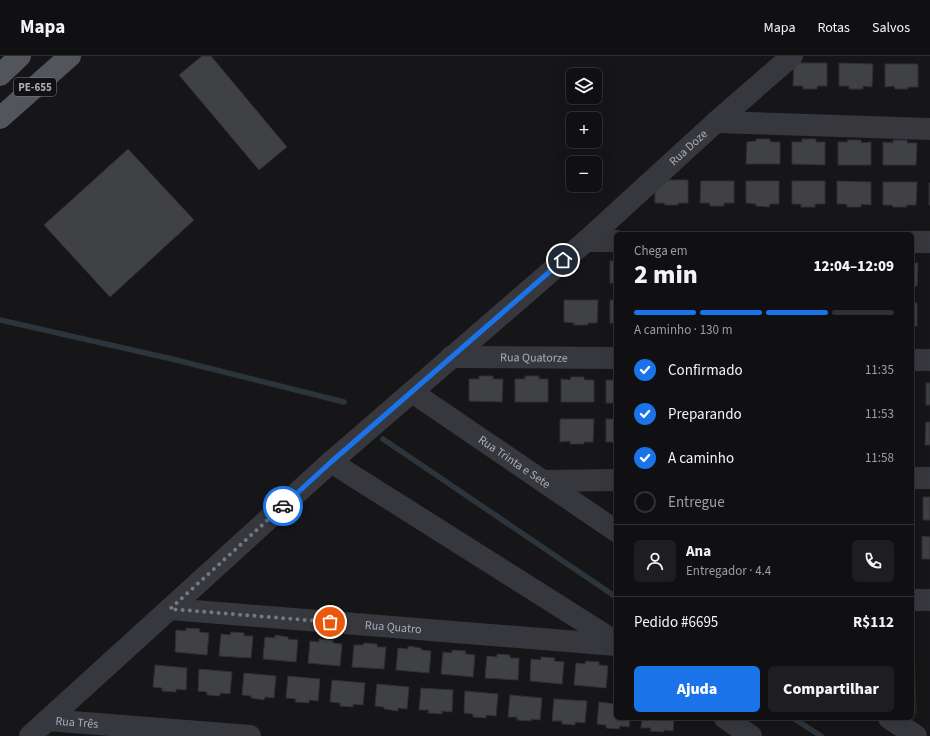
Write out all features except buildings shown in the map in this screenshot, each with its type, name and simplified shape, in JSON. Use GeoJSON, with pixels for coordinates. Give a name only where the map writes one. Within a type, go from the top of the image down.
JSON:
{"type":"FeatureCollection","features":[{"type":"Feature","properties":{"kind":"main road","name":"PE-655"},"geometry":{"type":"LineString","coordinates":[[0,118],[70,56]]}},
{"type":"Feature","properties":{"kind":"main road","name":"PE-655"},"geometry":{"type":"LineString","coordinates":[[0,75],[17,57]]}},
{"type":"Feature","properties":{"kind":"street","name":"Rua Doze"},"geometry":{"type":"LineString","coordinates":[[30,736],[331,462],[586,241],[716,122],[792,56]]}},
{"type":"Feature","properties":{"kind":"street"},"geometry":{"type":"LineString","coordinates":[[716,122],[930,129]]}},
{"type":"Feature","properties":{"kind":"street"},"geometry":{"type":"LineString","coordinates":[[586,241],[614,241]]}},
{"type":"Feature","properties":{"kind":"street"},"geometry":{"type":"LineString","coordinates":[[914,242],[930,242]]}},
{"type":"Feature","properties":{"kind":"street","name":"Rua Quatorze"},"geometry":{"type":"LineString","coordinates":[[451,357],[614,358]]}},
{"type":"Feature","properties":{"kind":"street"},"geometry":{"type":"LineString","coordinates":[[914,360],[930,360]]}},
{"type":"Feature","properties":{"kind":"street","name":"Rua Trinta e Sete"},"geometry":{"type":"LineString","coordinates":[[412,392],[614,530]]}},
{"type":"Feature","properties":{"kind":"street"},"geometry":{"type":"LineString","coordinates":[[331,462],[614,643]]}},
{"type":"Feature","properties":{"kind":"street"},"geometry":{"type":"LineString","coordinates":[[914,478],[930,478]]}},
{"type":"Feature","properties":{"kind":"street"},"geometry":{"type":"LineString","coordinates":[[543,481],[614,480]]}},
{"type":"Feature","properties":{"kind":"street"},"geometry":{"type":"LineString","coordinates":[[914,600],[930,600]]}},
{"type":"Feature","properties":{"kind":"street","name":"Rua Quatro"},"geometry":{"type":"LineString","coordinates":[[170,609],[614,644]]}},
{"type":"Feature","properties":{"kind":"street","name":"Rua Três"},"geometry":{"type":"LineString","coordinates":[[47,720],[250,736]]}},
{"type":"Feature","properties":{"kind":"street"},"geometry":{"type":"LineString","coordinates":[[729,720],[752,736]]}},
{"type":"Feature","properties":{"kind":"street"},"geometry":{"type":"LineString","coordinates":[[892,720],[916,736]]}},
{"type":"Feature","properties":{"kind":"shaded area"},"geometry":{"type":"Polygon","coordinates":[[[914,638],[917,715],[914,713],[914,638]]]}},
{"type":"Feature","properties":{"kind":"waterway"},"geometry":{"type":"LineString","coordinates":[[0,320],[172,359],[344,402]]}},
{"type":"Feature","properties":{"kind":"waterway"},"geometry":{"type":"LineString","coordinates":[[383,439],[614,596]]}},
{"type":"Feature","properties":{"kind":"waterway"},"geometry":{"type":"LineString","coordinates":[[796,720],[821,736]]}},
{"type":"Feature","properties":{"kind":"way so far"},"geometry":{"type":"LineString","coordinates":[[283,506],[170,609],[330,622]]}},
{"type":"Feature","properties":{"kind":"route"},"geometry":{"type":"LineString","coordinates":[[283,506],[331,462],[563,260]]}}]}
